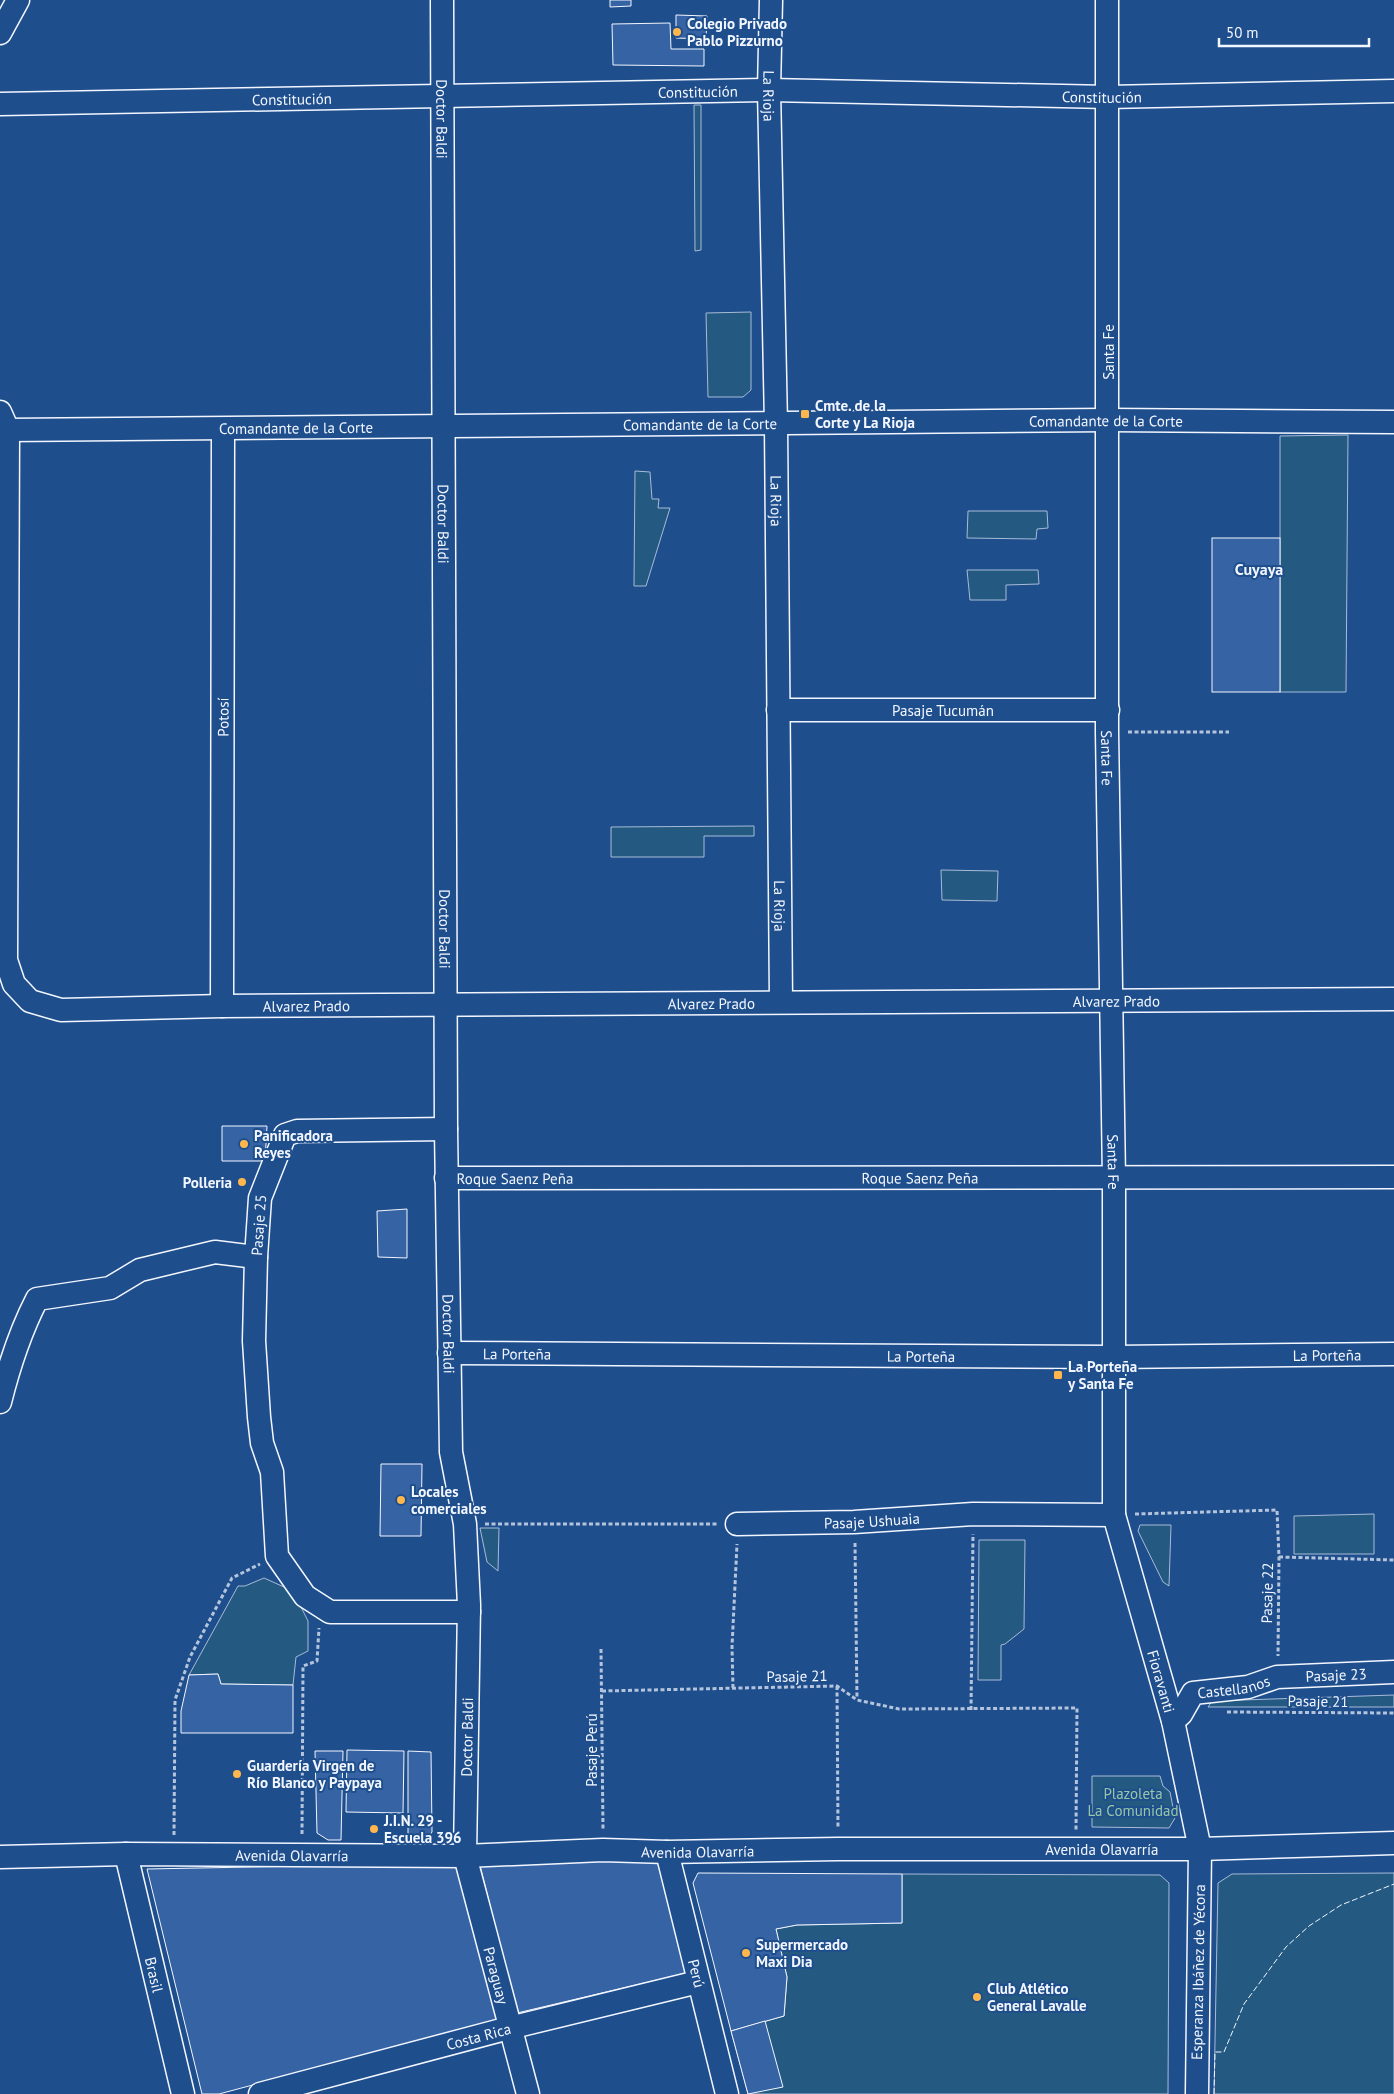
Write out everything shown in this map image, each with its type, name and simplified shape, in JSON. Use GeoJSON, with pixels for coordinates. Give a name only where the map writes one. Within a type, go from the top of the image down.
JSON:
{"type":"FeatureCollection","features":[{"type":"Feature","properties":{"kind":"street"},"geometry":{"type":"LineString","coordinates":[[0,33],[18,0]]}},
{"type":"Feature","properties":{"kind":"street","name":"Doctor Baldi"},"geometry":{"type":"LineString","coordinates":[[442,0],[446,1178],[451,1452],[465,1524],[469,1612],[465,1856]]}},
{"type":"Feature","properties":{"kind":"street","name":"La Rioja"},"geometry":{"type":"LineString","coordinates":[[771,0],[769,90],[776,424],[781,1002]]}},
{"type":"Feature","properties":{"kind":"street","name":"Santa Fe"},"geometry":{"type":"LineString","coordinates":[[1107,0],[1107,732],[1114,1179],[1114,1515]]}},
{"type":"Feature","properties":{"kind":"street","name":"Constitución"},"geometry":{"type":"LineString","coordinates":[[0,104],[769,90],[1108,97],[1394,91]]}},
{"type":"Feature","properties":{"kind":"street","name":"Comandante de la Corte"},"geometry":{"type":"LineString","coordinates":[[4,421],[223,429],[1108,420],[1394,422]]}},
{"type":"Feature","properties":{"kind":"street","name":"Alvarez Prado"},"geometry":{"type":"LineString","coordinates":[[4,421],[6,960],[14,984],[30,1001],[60,1010],[222,1006],[1394,999]]}},
{"type":"Feature","properties":{"kind":"street","name":"Potosí"},"geometry":{"type":"LineString","coordinates":[[222,1006],[223,429]]}},
{"type":"Feature","properties":{"kind":"street","name":"Pasaje Tucumán"},"geometry":{"type":"LineString","coordinates":[[778,710],[1108,710]]}},
{"type":"Feature","properties":{"kind":"street","name":"Pasaje 25"},"geometry":{"type":"LineString","coordinates":[[0,1402],[25,1322],[37,1299],[110,1288],[140,1270],[215,1252],[256,1257],[260,1198],[285,1135],[297,1131],[446,1129]]}},
{"type":"Feature","properties":{"kind":"street","name":"Roque Saenz Peña"},"geometry":{"type":"LineString","coordinates":[[446,1178],[1114,1179],[1394,1177]]}},
{"type":"Feature","properties":{"kind":"street"},"geometry":{"type":"LineString","coordinates":[[256,1257],[254,1341],[259,1417],[262,1443],[272,1472],[277,1556],[305,1596],[330,1612],[469,1612]]}},
{"type":"Feature","properties":{"kind":"street","name":"La Porteña"},"geometry":{"type":"LineString","coordinates":[[449,1353],[1114,1357],[1394,1354]]}},
{"type":"Feature","properties":{"kind":"street","name":"Pasaje Ushuaia"},"geometry":{"type":"LineString","coordinates":[[737,1524],[854,1522],[973,1514],[1114,1515]]}},
{"type":"Feature","properties":{"kind":"street","name":"Fioravanti"},"geometry":{"type":"LineString","coordinates":[[1114,1515],[1173,1721],[1200,1849]]}},
{"type":"Feature","properties":{"kind":"street","name":"Pasaje 23"},"geometry":{"type":"LineString","coordinates":[[1277,1677],[1394,1672]]}},
{"type":"Feature","properties":{"kind":"street","name":"Castellanos"},"geometry":{"type":"LineString","coordinates":[[1173,1721],[1182,1714],[1193,1693],[1248,1687],[1277,1677]]}},
{"type":"Feature","properties":{"kind":"street","name":"Avenida Olavarría"},"geometry":{"type":"LineString","coordinates":[[0,1857],[126,1854],[465,1856],[603,1850],[666,1852],[838,1849],[1200,1849],[1394,1843]]}},
{"type":"Feature","properties":{"kind":"street","name":"Esperanza Ibáñez de Yécora"},"geometry":{"type":"LineString","coordinates":[[1197,2094],[1200,1849]]}},
{"type":"Feature","properties":{"kind":"street","name":"Perú"},"geometry":{"type":"LineString","coordinates":[[666,1852],[727,2094]]}},
{"type":"Feature","properties":{"kind":"street","name":"Brasil"},"geometry":{"type":"LineString","coordinates":[[126,1854],[183,2094]]}},
{"type":"Feature","properties":{"kind":"street","name":"Paraguay"},"geometry":{"type":"LineString","coordinates":[[465,1856],[528,2094]]}},
{"type":"Feature","properties":{"kind":"street","name":"Costa Rica"},"geometry":{"type":"LineString","coordinates":[[260,2094],[509,2028],[698,1982]]}},
{"type":"Feature","properties":{"kind":"path"},"geometry":{"type":"LineString","coordinates":[[1107,732],[1229,732]]}},
{"type":"Feature","properties":{"kind":"path","name":"Pasaje 22"},"geometry":{"type":"LineString","coordinates":[[1114,1515],[1278,1510],[1277,1677]]}},
{"type":"Feature","properties":{"kind":"path"},"geometry":{"type":"LineString","coordinates":[[971,1710],[973,1514]]}},
{"type":"Feature","properties":{"kind":"path"},"geometry":{"type":"LineString","coordinates":[[854,1522],[857,1700]]}},
{"type":"Feature","properties":{"kind":"path"},"geometry":{"type":"LineString","coordinates":[[465,1524],[737,1524],[732,1647],[733,1688]]}},
{"type":"Feature","properties":{"kind":"path"},"geometry":{"type":"LineString","coordinates":[[175,1855],[173,1809],[175,1700],[190,1657],[232,1578],[277,1556]]}},
{"type":"Feature","properties":{"kind":"path"},"geometry":{"type":"LineString","coordinates":[[1279,1557],[1394,1560]]}},
{"type":"Feature","properties":{"kind":"path"},"geometry":{"type":"LineString","coordinates":[[302,1855],[303,1666],[317,1661],[320,1606]]}},
{"type":"Feature","properties":{"kind":"path","name":"Pasaje Perú"},"geometry":{"type":"LineString","coordinates":[[601,1650],[603,1850]]}},
{"type":"Feature","properties":{"kind":"path"},"geometry":{"type":"LineString","coordinates":[[837,1686],[838,1849]]}},
{"type":"Feature","properties":{"kind":"path","name":"Pasaje 21"},"geometry":{"type":"LineString","coordinates":[[602,1691],[837,1686],[857,1700],[899,1710],[1077,1708],[1076,1848]]}},
{"type":"Feature","properties":{"kind":"path","name":"Pasaje 21"},"geometry":{"type":"LineString","coordinates":[[1220,1712],[1394,1713]]}},
{"type":"Feature","properties":{"kind":"green space"},"geometry":{"type":"Polygon","coordinates":[[[694,105],[701,105],[701,250],[695,251],[694,105]]]}},
{"type":"Feature","properties":{"kind":"green space"},"geometry":{"type":"Polygon","coordinates":[[[751,312],[751,390],[743,397],[708,397],[706,313],[751,312]]]}},
{"type":"Feature","properties":{"kind":"green space"},"geometry":{"type":"Polygon","coordinates":[[[1348,435],[1346,692],[1280,692],[1280,436],[1348,435]]]}},
{"type":"Feature","properties":{"kind":"green space"},"geometry":{"type":"Polygon","coordinates":[[[635,471],[650,472],[652,499],[659,499],[658,508],[670,508],[646,586],[634,586],[635,471]]]}},
{"type":"Feature","properties":{"kind":"green space"},"geometry":{"type":"Polygon","coordinates":[[[968,511],[1047,511],[1048,528],[1037,529],[1036,539],[967,538],[968,511]]]}},
{"type":"Feature","properties":{"kind":"green space"},"geometry":{"type":"Polygon","coordinates":[[[967,570],[1038,570],[1039,584],[1006,585],[1006,600],[970,600],[967,570]]]}},
{"type":"Feature","properties":{"kind":"green space"},"geometry":{"type":"Polygon","coordinates":[[[754,826],[754,836],[704,836],[704,857],[611,857],[611,827],[754,826]]]}},
{"type":"Feature","properties":{"kind":"green space"},"geometry":{"type":"Polygon","coordinates":[[[941,870],[998,871],[997,901],[942,900],[941,870]]]}},
{"type":"Feature","properties":{"kind":"green space"},"geometry":{"type":"Polygon","coordinates":[[[1374,1514],[1374,1554],[1294,1554],[1294,1516],[1374,1514]]]}},
{"type":"Feature","properties":{"kind":"green space"},"geometry":{"type":"Polygon","coordinates":[[[1140,1525],[1171,1525],[1169,1586],[1163,1582],[1138,1531],[1140,1525]]]}},
{"type":"Feature","properties":{"kind":"green space"},"geometry":{"type":"Polygon","coordinates":[[[480,1528],[499,1528],[498,1571],[487,1562],[480,1528]]]}},
{"type":"Feature","properties":{"kind":"green space"},"geometry":{"type":"Polygon","coordinates":[[[979,1540],[1025,1540],[1024,1629],[1001,1645],[1001,1680],[978,1680],[979,1540]]]}},
{"type":"Feature","properties":{"kind":"green space"},"geometry":{"type":"Polygon","coordinates":[[[264,1578],[293,1591],[308,1621],[308,1651],[296,1657],[293,1685],[221,1684],[218,1674],[189,1675],[238,1586],[245,1586],[264,1578]]]}},
{"type":"Feature","properties":{"kind":"green space"},"geometry":{"type":"Polygon","coordinates":[[[1394,1695],[1394,1707],[1208,1707],[1212,1701],[1394,1695]]]}},
{"type":"Feature","properties":{"kind":"green space","name":"Plazoleta La Comunidad"},"geometry":{"type":"Polygon","coordinates":[[[1092,1776],[1160,1776],[1163,1786],[1170,1792],[1175,1818],[1169,1828],[1092,1827],[1092,1776]]]}},
{"type":"Feature","properties":{"kind":"green space"},"geometry":{"type":"Polygon","coordinates":[[[1394,1873],[1394,2094],[1214,2094],[1218,1883],[1232,1874],[1394,1873]]]}},
{"type":"Feature","properties":{"kind":"green space","name":"Club Atlético General Lavalle"},"geometry":{"type":"Polygon","coordinates":[[[902,1874],[1160,1875],[1169,1883],[1168,2094],[748,2094],[731,2031],[784,2016],[787,1977],[776,1929],[797,1925],[902,1923],[902,1874]]]}},
{"type":"Feature","properties":{"kind":"building"},"geometry":{"type":"Polygon","coordinates":[[[610,0],[631,0],[631,6],[610,7],[610,0]]]}},
{"type":"Feature","properties":{"kind":"building"},"geometry":{"type":"Polygon","coordinates":[[[676,15],[707,16],[706,39],[676,38],[676,15]]]}},
{"type":"Feature","properties":{"kind":"building"},"geometry":{"type":"Polygon","coordinates":[[[670,23],[671,49],[704,49],[704,66],[613,65],[612,24],[670,23]]]}},
{"type":"Feature","properties":{"kind":"building"},"geometry":{"type":"Polygon","coordinates":[[[1212,538],[1280,538],[1280,692],[1212,692],[1212,538]]]}},
{"type":"Feature","properties":{"kind":"building","name":"Panificadora Reyes"},"geometry":{"type":"Polygon","coordinates":[[[222,1126],[267,1126],[265,1161],[222,1161],[222,1126]]]}},
{"type":"Feature","properties":{"kind":"building"},"geometry":{"type":"Polygon","coordinates":[[[407,1209],[407,1258],[378,1257],[377,1211],[407,1209]]]}},
{"type":"Feature","properties":{"kind":"building","name":"Locales comerciales"},"geometry":{"type":"Polygon","coordinates":[[[381,1464],[422,1464],[421,1536],[380,1536],[381,1464]]]}},
{"type":"Feature","properties":{"kind":"building"},"geometry":{"type":"Polygon","coordinates":[[[218,1674],[221,1684],[293,1685],[293,1733],[181,1733],[181,1711],[189,1675],[218,1674]]]}},
{"type":"Feature","properties":{"kind":"building"},"geometry":{"type":"Polygon","coordinates":[[[347,1750],[404,1751],[403,1813],[346,1812],[347,1750]]]}},
{"type":"Feature","properties":{"kind":"building"},"geometry":{"type":"Polygon","coordinates":[[[315,1751],[343,1751],[341,1840],[328,1840],[317,1833],[315,1751]]]}},
{"type":"Feature","properties":{"kind":"building"},"geometry":{"type":"Polygon","coordinates":[[[408,1751],[431,1752],[432,1832],[429,1836],[408,1837],[408,1751]]]}},
{"type":"Feature","properties":{"kind":"building"},"geometry":{"type":"Polygon","coordinates":[[[660,1859],[687,1973],[517,2013],[479,1862],[660,1859]]]}},
{"type":"Feature","properties":{"kind":"building"},"geometry":{"type":"Polygon","coordinates":[[[459,1863],[500,2019],[219,2094],[202,2094],[147,1869],[459,1863]]]}},
{"type":"Feature","properties":{"kind":"building","name":"Supermercado Maxi Dia"},"geometry":{"type":"Polygon","coordinates":[[[698,1873],[902,1874],[902,1923],[797,1925],[776,1929],[787,1977],[784,2016],[731,2031],[693,1883],[698,1873]]]}},
{"type":"Feature","properties":{"kind":"building"},"geometry":{"type":"Polygon","coordinates":[[[765,2021],[783,2087],[748,2094],[731,2031],[765,2021]]]}},
{"type":"Feature","properties":{"kind":"fence"},"geometry":{"type":"LineString","coordinates":[[1214,2094],[1215,2052],[1224,2052],[1244,2004],[1286,1947],[1309,1926],[1341,1905],[1394,1884]]}},
{"type":"Feature","properties":{"kind":"place","name":"Colegio Privado Pablo Pizzurno"},"geometry":{"type":"Point","coordinates":[677,32]}},
{"type":"Feature","properties":{"kind":"place","name":"Cmte. de la Corte y La Rioja"},"geometry":{"type":"Point","coordinates":[805,414]}},
{"type":"Feature","properties":{"kind":"place","name":"Panificadora Reyes"},"geometry":{"type":"Point","coordinates":[244,1144]}},
{"type":"Feature","properties":{"kind":"place","name":"Polleria"},"geometry":{"type":"Point","coordinates":[242,1182]}},
{"type":"Feature","properties":{"kind":"place","name":"La Porteña y Santa Fe"},"geometry":{"type":"Point","coordinates":[1058,1375]}},
{"type":"Feature","properties":{"kind":"place","name":"Locales comerciales"},"geometry":{"type":"Point","coordinates":[401,1500]}},
{"type":"Feature","properties":{"kind":"place","name":"Guardería Virgen de Río Blanco y Paypaya"},"geometry":{"type":"Point","coordinates":[237,1774]}},
{"type":"Feature","properties":{"kind":"place","name":"J.I.N. 29 - Escuela 396"},"geometry":{"type":"Point","coordinates":[374,1829]}},
{"type":"Feature","properties":{"kind":"place","name":"Supermercado Maxi Dia"},"geometry":{"type":"Point","coordinates":[746,1953]}},
{"type":"Feature","properties":{"kind":"place","name":"Club Atlético General Lavalle"},"geometry":{"type":"Point","coordinates":[977,1997]}},
{"type":"Feature","properties":{"kind":"district","name":"Cuyaya"},"geometry":{"type":"Point","coordinates":[1259,569]}}]}
